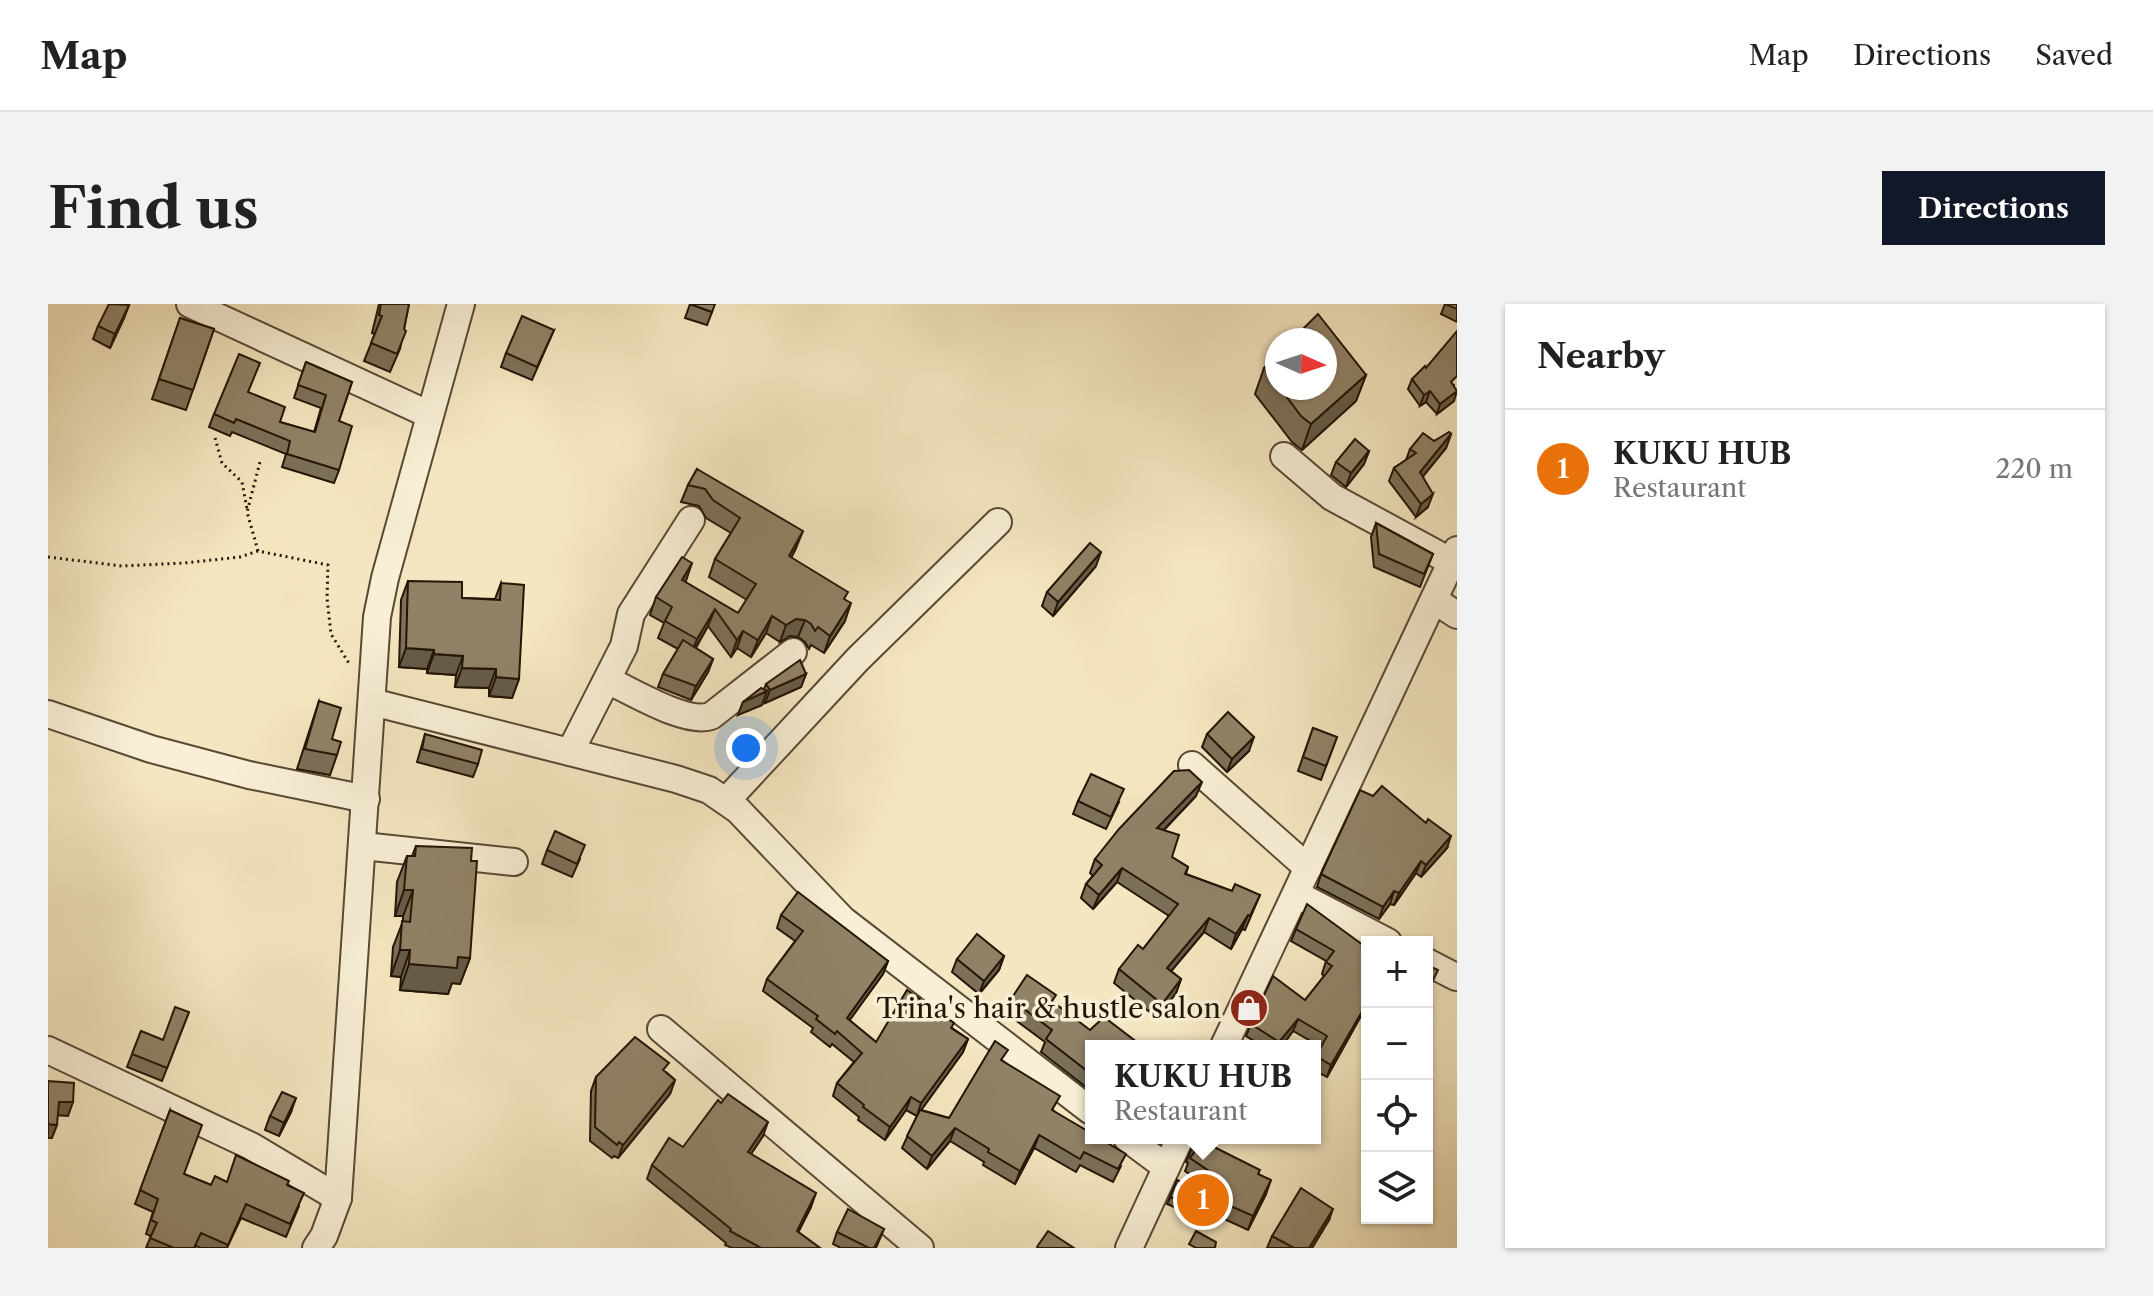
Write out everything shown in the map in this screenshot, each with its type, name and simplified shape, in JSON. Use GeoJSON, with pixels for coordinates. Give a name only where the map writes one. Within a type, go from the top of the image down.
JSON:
{"type":"FeatureCollection","features":[{"type":"Feature","properties":{"kind":"street"},"geometry":{"type":"LineString","coordinates":[[190,304],[430,415]]}},
{"type":"Feature","properties":{"kind":"street"},"geometry":{"type":"LineString","coordinates":[[316,1248],[324,1236],[338,1198],[377,617],[461,304]]}},
{"type":"Feature","properties":{"kind":"street"},"geometry":{"type":"LineString","coordinates":[[1227,1040],[1454,556],[1332,497],[1284,456]]}},
{"type":"Feature","properties":{"kind":"street"},"geometry":{"type":"LineString","coordinates":[[570,752],[624,646],[631,614],[691,520]]}},
{"type":"Feature","properties":{"kind":"street"},"geometry":{"type":"LineString","coordinates":[[726,801],[858,659],[998,522]]}},
{"type":"Feature","properties":{"kind":"street"},"geometry":{"type":"LineString","coordinates":[[1434,600],[1457,615]]}},
{"type":"Feature","properties":{"kind":"street"},"geometry":{"type":"LineString","coordinates":[[607,680],[688,717],[704,718],[793,652]]}},
{"type":"Feature","properties":{"kind":"street"},"geometry":{"type":"LineString","coordinates":[[372,702],[709,790],[738,810],[843,920],[1085,1106]]}},
{"type":"Feature","properties":{"kind":"street"},"geometry":{"type":"LineString","coordinates":[[48,714],[151,749],[222,768],[366,799]]}},
{"type":"Feature","properties":{"kind":"street"},"geometry":{"type":"LineString","coordinates":[[1192,765],[1308,868]]}},
{"type":"Feature","properties":{"kind":"street"},"geometry":{"type":"LineString","coordinates":[[363,846],[514,862]]}},
{"type":"Feature","properties":{"kind":"street"},"geometry":{"type":"LineString","coordinates":[[1296,894],[1376,936]]}},
{"type":"Feature","properties":{"kind":"street"},"geometry":{"type":"LineString","coordinates":[[1433,965],[1456,977]]}},
{"type":"Feature","properties":{"kind":"street"},"geometry":{"type":"LineString","coordinates":[[661,1029],[920,1248]]}},
{"type":"Feature","properties":{"kind":"street"},"geometry":{"type":"LineString","coordinates":[[48,1050],[251,1146],[338,1198]]}},
{"type":"Feature","properties":{"kind":"street"},"geometry":{"type":"LineString","coordinates":[[1135,1144],[1166,1167]]}},
{"type":"Feature","properties":{"kind":"street"},"geometry":{"type":"LineString","coordinates":[[1129,1248],[1177,1144]]}},
{"type":"Feature","properties":{"kind":"path"},"geometry":{"type":"LineString","coordinates":[[215,438],[222,463],[242,482],[258,551]]}},
{"type":"Feature","properties":{"kind":"path"},"geometry":{"type":"LineString","coordinates":[[247,512],[260,462]]}},
{"type":"Feature","properties":{"kind":"path"},"geometry":{"type":"LineString","coordinates":[[48,557],[122,566],[240,557],[258,551],[328,565],[327,598],[331,634],[372,702]]}},
{"type":"Feature","properties":{"kind":"building"},"geometry":{"type":"Polygon","coordinates":[[[109,304],[129,305],[115,334],[98,326],[109,304]]]}},
{"type":"Feature","properties":{"kind":"building"},"geometry":{"type":"Polygon","coordinates":[[[381,304],[409,304],[406,331],[397,354],[371,343],[382,316],[379,315],[381,304]]]}},
{"type":"Feature","properties":{"kind":"building"},"geometry":{"type":"Polygon","coordinates":[[[690,304],[715,304],[712,312],[690,304]]]}},
{"type":"Feature","properties":{"kind":"building"},"geometry":{"type":"Polygon","coordinates":[[[1318,314],[1329,328],[1304,328],[1318,314]]]}},
{"type":"Feature","properties":{"kind":"building"},"geometry":{"type":"Polygon","coordinates":[[[522,316],[554,330],[537,367],[506,353],[522,316]]]}},
{"type":"Feature","properties":{"kind":"building"},"geometry":{"type":"Polygon","coordinates":[[[180,318],[214,329],[193,390],[159,379],[180,318]]]}},
{"type":"Feature","properties":{"kind":"building"},"geometry":{"type":"Polygon","coordinates":[[[1457,331],[1457,376],[1451,382],[1457,391],[1440,404],[1430,391],[1424,395],[1412,379],[1426,368],[1457,331]]]}},
{"type":"Feature","properties":{"kind":"building"},"geometry":{"type":"Polygon","coordinates":[[[1337,338],[1366,375],[1311,424],[1289,400],[1337,400],[1337,338]]]}},
{"type":"Feature","properties":{"kind":"building"},"geometry":{"type":"Polygon","coordinates":[[[239,354],[260,363],[248,392],[285,407],[280,422],[315,432],[326,395],[298,385],[306,362],[352,382],[339,421],[352,426],[339,470],[287,454],[290,441],[236,419],[234,423],[214,414],[239,354]]]}},
{"type":"Feature","properties":{"kind":"building"},"geometry":{"type":"Polygon","coordinates":[[[1449,432],[1451,434],[1420,472],[1433,494],[1421,504],[1394,468],[1416,453],[1410,449],[1423,433],[1434,441],[1449,432]]]}},
{"type":"Feature","properties":{"kind":"building"},"geometry":{"type":"Polygon","coordinates":[[[1355,439],[1369,451],[1351,473],[1336,462],[1355,439]]]}},
{"type":"Feature","properties":{"kind":"building"},"geometry":{"type":"Polygon","coordinates":[[[697,469],[803,531],[789,556],[848,592],[844,599],[851,603],[830,636],[818,627],[815,631],[805,620],[796,619],[786,625],[772,616],[758,640],[743,631],[737,640],[715,609],[697,639],[665,621],[672,607],[656,597],[682,557],[692,563],[682,580],[738,613],[756,584],[715,559],[740,518],[713,500],[705,489],[688,485],[697,469]]]}},
{"type":"Feature","properties":{"kind":"building"},"geometry":{"type":"Polygon","coordinates":[[[1376,523],[1433,554],[1424,574],[1379,554],[1376,523]]]}},
{"type":"Feature","properties":{"kind":"building"},"geometry":{"type":"Polygon","coordinates":[[[1090,543],[1101,552],[1058,602],[1047,592],[1090,543]]]}},
{"type":"Feature","properties":{"kind":"building"},"geometry":{"type":"Polygon","coordinates":[[[408,581],[462,582],[462,598],[500,600],[501,583],[524,585],[519,679],[496,677],[496,669],[462,668],[463,656],[406,648],[408,581]]]}},
{"type":"Feature","properties":{"kind":"building"},"geometry":{"type":"Polygon","coordinates":[[[683,640],[713,659],[696,686],[663,674],[683,640]]]}},
{"type":"Feature","properties":{"kind":"building"},"geometry":{"type":"Polygon","coordinates":[[[800,660],[806,674],[770,690],[766,684],[800,660]]]}},
{"type":"Feature","properties":{"kind":"building"},"geometry":{"type":"Polygon","coordinates":[[[761,688],[767,691],[743,702],[761,688]]]}},
{"type":"Feature","properties":{"kind":"building"},"geometry":{"type":"Polygon","coordinates":[[[319,701],[341,708],[332,739],[341,742],[337,755],[305,749],[319,701]]]}},
{"type":"Feature","properties":{"kind":"building"},"geometry":{"type":"Polygon","coordinates":[[[1228,712],[1254,737],[1232,759],[1207,734],[1228,712]]]}},
{"type":"Feature","properties":{"kind":"building"},"geometry":{"type":"Polygon","coordinates":[[[1313,728],[1337,737],[1326,766],[1303,757],[1313,728]]]}},
{"type":"Feature","properties":{"kind":"building"},"geometry":{"type":"Polygon","coordinates":[[[425,734],[482,750],[478,764],[422,749],[425,734]]]}},
{"type":"Feature","properties":{"kind":"building"},"geometry":{"type":"Polygon","coordinates":[[[1189,770],[1202,782],[1157,828],[1179,835],[1172,857],[1188,867],[1185,874],[1232,891],[1235,884],[1260,895],[1250,916],[1236,934],[1209,918],[1167,968],[1181,979],[1162,1004],[1119,969],[1138,945],[1143,949],[1178,904],[1122,868],[1099,895],[1086,884],[1102,865],[1095,859],[1119,829],[1174,771],[1189,770]]]}},
{"type":"Feature","properties":{"kind":"building"},"geometry":{"type":"Polygon","coordinates":[[[1091,774],[1124,789],[1111,817],[1078,801],[1091,774]]]}},
{"type":"Feature","properties":{"kind":"building"},"geometry":{"type":"Polygon","coordinates":[[[1382,786],[1426,823],[1428,819],[1451,836],[1426,865],[1421,861],[1399,893],[1394,891],[1383,907],[1321,874],[1360,790],[1373,796],[1382,786]]]}},
{"type":"Feature","properties":{"kind":"building"},"geometry":{"type":"Polygon","coordinates":[[[555,831],[585,845],[577,864],[547,850],[555,831]]]}},
{"type":"Feature","properties":{"kind":"building"},"geometry":{"type":"Polygon","coordinates":[[[416,846],[472,848],[471,861],[477,861],[470,958],[458,957],[457,968],[409,964],[410,950],[400,950],[402,921],[410,922],[413,890],[404,890],[407,856],[415,856],[416,846]]]}},
{"type":"Feature","properties":{"kind":"building"},"geometry":{"type":"Polygon","coordinates":[[[798,892],[888,961],[847,1018],[876,1042],[907,990],[954,1023],[951,1028],[968,1039],[921,1103],[911,1097],[890,1127],[837,1083],[862,1053],[767,979],[803,931],[781,915],[798,892]]]}},
{"type":"Feature","properties":{"kind":"building"},"geometry":{"type":"Polygon","coordinates":[[[1307,904],[1361,944],[1361,1013],[1331,1065],[1321,1059],[1321,1047],[1327,1036],[1298,1019],[1281,1040],[1251,1024],[1273,976],[1305,1000],[1332,966],[1326,962],[1334,951],[1296,929],[1307,904]]]}},
{"type":"Feature","properties":{"kind":"building"},"geometry":{"type":"Polygon","coordinates":[[[977,934],[1004,956],[984,981],[957,959],[977,934]]]}},
{"type":"Feature","properties":{"kind":"building"},"geometry":{"type":"Polygon","coordinates":[[[1027,975],[1056,995],[1052,1001],[1090,1030],[1104,1017],[1134,1040],[1085,1040],[1085,1069],[1046,1039],[1052,1030],[1011,999],[1027,975]]]}},
{"type":"Feature","properties":{"kind":"building"},"geometry":{"type":"Polygon","coordinates":[[[175,1007],[189,1012],[167,1068],[132,1054],[141,1031],[163,1040],[175,1007]]]}},
{"type":"Feature","properties":{"kind":"building"},"geometry":{"type":"Polygon","coordinates":[[[635,1037],[669,1063],[663,1070],[675,1080],[623,1145],[619,1142],[617,1145],[595,1127],[596,1077],[635,1037]]]}},
{"type":"Feature","properties":{"kind":"building"},"geometry":{"type":"Polygon","coordinates":[[[995,1041],[1008,1050],[1001,1060],[1060,1096],[1052,1110],[1085,1129],[1085,1144],[1109,1144],[1126,1154],[1118,1169],[1084,1152],[1080,1159],[1039,1135],[1020,1171],[955,1128],[932,1156],[907,1136],[920,1110],[949,1118],[995,1041]]]}},
{"type":"Feature","properties":{"kind":"building"},"geometry":{"type":"Polygon","coordinates":[[[48,1081],[74,1083],[73,1102],[59,1102],[57,1125],[48,1124],[48,1081]]]}},
{"type":"Feature","properties":{"kind":"building"},"geometry":{"type":"Polygon","coordinates":[[[282,1092],[296,1098],[284,1123],[270,1116],[282,1092]]]}},
{"type":"Feature","properties":{"kind":"building"},"geometry":{"type":"Polygon","coordinates":[[[728,1094],[768,1122],[748,1152],[816,1193],[797,1231],[820,1248],[761,1248],[730,1231],[652,1165],[669,1138],[683,1147],[718,1100],[721,1103],[728,1094]]]}},
{"type":"Feature","properties":{"kind":"building"},"geometry":{"type":"Polygon","coordinates":[[[170,1110],[202,1125],[184,1174],[211,1185],[215,1176],[227,1182],[236,1155],[289,1181],[287,1185],[304,1193],[290,1224],[246,1204],[228,1245],[201,1233],[194,1248],[174,1248],[150,1238],[157,1223],[151,1220],[158,1199],[140,1190],[170,1110]]]}},
{"type":"Feature","properties":{"kind":"building"},"geometry":{"type":"Polygon","coordinates":[[[1193,1144],[1208,1144],[1260,1170],[1258,1174],[1271,1180],[1253,1216],[1201,1193],[1212,1173],[1190,1158],[1195,1151],[1191,1149],[1193,1144]]]}},
{"type":"Feature","properties":{"kind":"building"},"geometry":{"type":"Polygon","coordinates":[[[1177,1180],[1191,1187],[1183,1203],[1170,1197],[1177,1180]]]}},
{"type":"Feature","properties":{"kind":"building"},"geometry":{"type":"Polygon","coordinates":[[[1301,1188],[1333,1209],[1309,1248],[1294,1248],[1272,1236],[1301,1188]]]}},
{"type":"Feature","properties":{"kind":"building"},"geometry":{"type":"Polygon","coordinates":[[[848,1209],[884,1229],[874,1248],[837,1232],[848,1209]]]}},
{"type":"Feature","properties":{"kind":"building"},"geometry":{"type":"Polygon","coordinates":[[[1048,1231],[1074,1248],[1038,1248],[1048,1231]]]}},
{"type":"Feature","properties":{"kind":"building"},"geometry":{"type":"Polygon","coordinates":[[[1196,1231],[1216,1242],[1215,1248],[1196,1248],[1189,1244],[1196,1231]]]}},
{"type":"Feature","properties":{"kind":"place","name":"Trina's hair & hustle salon"},"geometry":{"type":"Point","coordinates":[1249,1008]}},
{"type":"Feature","properties":{"kind":"place","name":"KUKU HUB"},"geometry":{"type":"Point","coordinates":[1203,1200]}}]}
